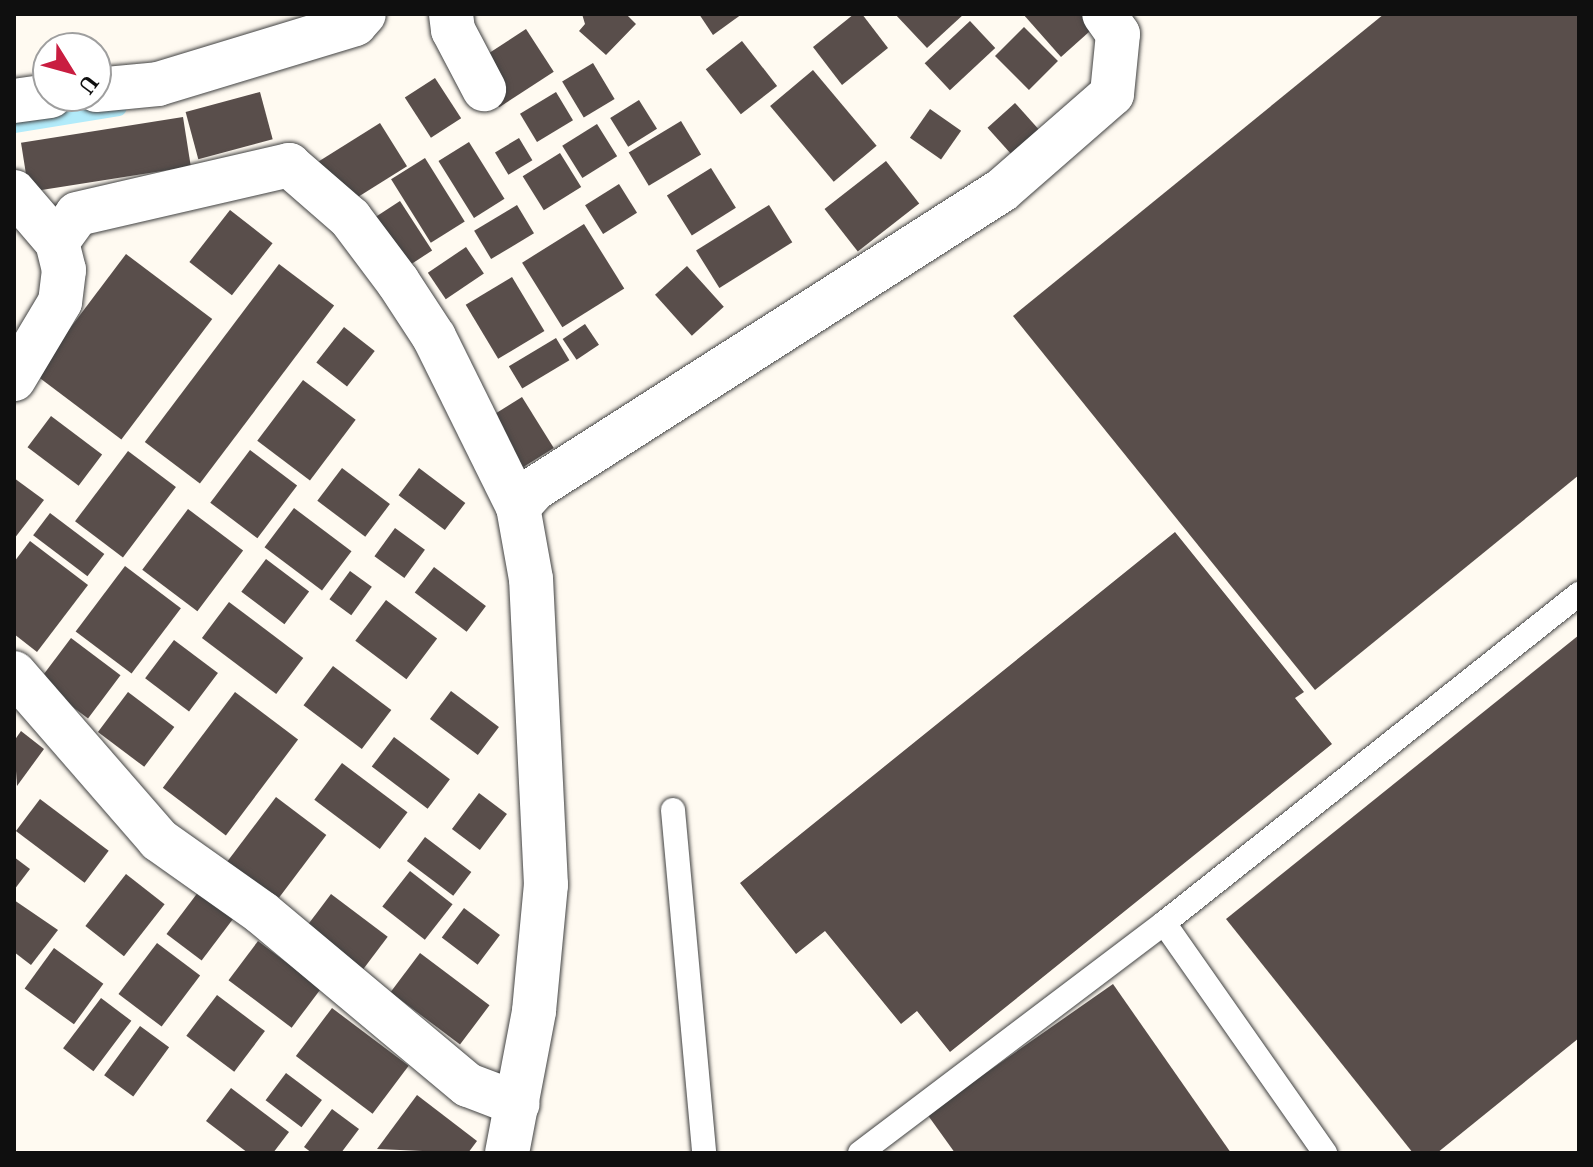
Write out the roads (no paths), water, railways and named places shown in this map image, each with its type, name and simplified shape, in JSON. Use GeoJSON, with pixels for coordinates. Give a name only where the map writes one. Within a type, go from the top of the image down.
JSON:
{"type":"FeatureCollection","features":[{"type":"Feature","properties":{"kind":"street"},"geometry":{"type":"LineString","coordinates":[[451,14],[453,30],[484,89]]}},
{"type":"Feature","properties":{"kind":"street"},"geometry":{"type":"LineString","coordinates":[[518,507],[534,489],[1002,190],[1112,94],[1118,34],[1104,14]]}},
{"type":"Feature","properties":{"kind":"street"},"geometry":{"type":"LineString","coordinates":[[112,88],[158,84],[278,48],[359,19]]}},
{"type":"Feature","properties":{"kind":"street"},"geometry":{"type":"LineString","coordinates":[[57,242],[77,214],[289,165],[350,218],[398,282],[434,337],[518,507],[531,579],[546,885],[518,1104],[507,1153]]}},
{"type":"Feature","properties":{"kind":"street"},"geometry":{"type":"LineString","coordinates":[[14,192],[57,242],[64,270],[60,302],[14,379]]}},
{"type":"Feature","properties":{"kind":"street"},"geometry":{"type":"LineString","coordinates":[[14,673],[159,840],[262,913],[468,1085],[518,1104]]}},
{"type":"Feature","properties":{"kind":"lane"},"geometry":{"type":"LineString","coordinates":[[860,1153],[1164,923],[1579,594]]}},
{"type":"Feature","properties":{"kind":"lane"},"geometry":{"type":"LineString","coordinates":[[673,810],[704,1153]]}},
{"type":"Feature","properties":{"kind":"lane"},"geometry":{"type":"LineString","coordinates":[[1164,923],[1325,1153]]}},
{"type":"Feature","properties":{"kind":"waterway"},"geometry":{"type":"LineString","coordinates":[[14,125],[119,108]]}}]}
